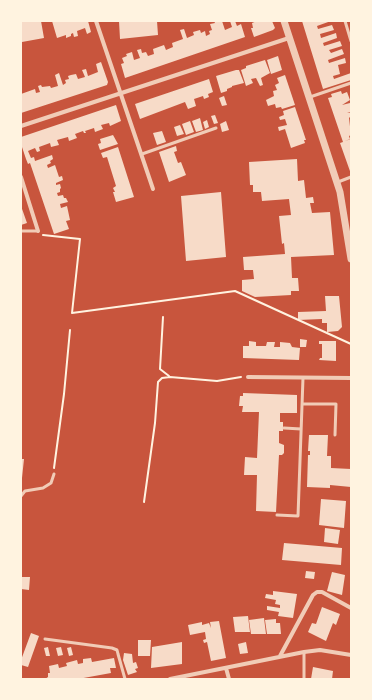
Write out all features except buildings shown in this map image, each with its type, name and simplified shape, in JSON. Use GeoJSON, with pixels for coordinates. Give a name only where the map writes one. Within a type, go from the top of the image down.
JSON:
{"type":"FeatureCollection","features":[{"type":"Feature","properties":{"kind":"street"},"geometry":{"type":"LineString","coordinates":[[96,21],[153,189]]}},
{"type":"Feature","properties":{"kind":"street"},"geometry":{"type":"LineString","coordinates":[[284,21],[336,183],[346,222],[351,259]]}},
{"type":"Feature","properties":{"kind":"street"},"geometry":{"type":"LineString","coordinates":[[21,126],[289,38]]}},
{"type":"Feature","properties":{"kind":"street"},"geometry":{"type":"LineString","coordinates":[[21,177],[38,231]]}},
{"type":"Feature","properties":{"kind":"street"},"geometry":{"type":"LineString","coordinates":[[248,377],[351,378]]}},
{"type":"Feature","properties":{"kind":"street"},"geometry":{"type":"LineString","coordinates":[[280,656],[313,595],[317,592],[322,592],[351,608]]}},
{"type":"Feature","properties":{"kind":"street"},"geometry":{"type":"LineString","coordinates":[[170,679],[304,652],[320,650],[351,654]]}},
{"type":"Feature","properties":{"kind":"street"},"geometry":{"type":"LineString","coordinates":[[226,668],[229,679]]}},
{"type":"Feature","properties":{"kind":"lane"},"geometry":{"type":"LineString","coordinates":[[344,21],[351,41]]}},
{"type":"Feature","properties":{"kind":"lane"},"geometry":{"type":"LineString","coordinates":[[308,97],[351,83]]}},
{"type":"Feature","properties":{"kind":"lane"},"geometry":{"type":"LineString","coordinates":[[142,154],[216,128]]}},
{"type":"Feature","properties":{"kind":"lane"},"geometry":{"type":"LineString","coordinates":[[336,183],[351,176]]}},
{"type":"Feature","properties":{"kind":"lane"},"geometry":{"type":"LineString","coordinates":[[21,231],[38,231]]}},
{"type":"Feature","properties":{"kind":"lane"},"geometry":{"type":"LineString","coordinates":[[277,515],[298,516],[303,378]]}},
{"type":"Feature","properties":{"kind":"lane"},"geometry":{"type":"LineString","coordinates":[[302,404],[336,404],[335,435]]}},
{"type":"Feature","properties":{"kind":"lane"},"geometry":{"type":"LineString","coordinates":[[284,428],[301,429]]}},
{"type":"Feature","properties":{"kind":"lane"},"geometry":{"type":"LineString","coordinates":[[21,496],[25,491],[43,488],[51,483],[54,474]]}},
{"type":"Feature","properties":{"kind":"lane"},"geometry":{"type":"LineString","coordinates":[[44,640],[112,648],[116,650],[118,654],[125,679]]}},
{"type":"Feature","properties":{"kind":"lane"},"geometry":{"type":"LineString","coordinates":[[304,652],[304,679]]}},
{"type":"Feature","properties":{"kind":"path"},"geometry":{"type":"LineString","coordinates":[[38,231],[40,235],[80,239],[72,312],[235,291],[351,344]]}},
{"type":"Feature","properties":{"kind":"path"},"geometry":{"type":"LineString","coordinates":[[163,317],[160,369],[164,374],[170,377]]}},
{"type":"Feature","properties":{"kind":"path"},"geometry":{"type":"LineString","coordinates":[[54,474],[70,330]]}},
{"type":"Feature","properties":{"kind":"path"},"geometry":{"type":"LineString","coordinates":[[144,502],[155,423],[158,382],[162,378],[170,377],[218,380],[248,377]]}}]}
